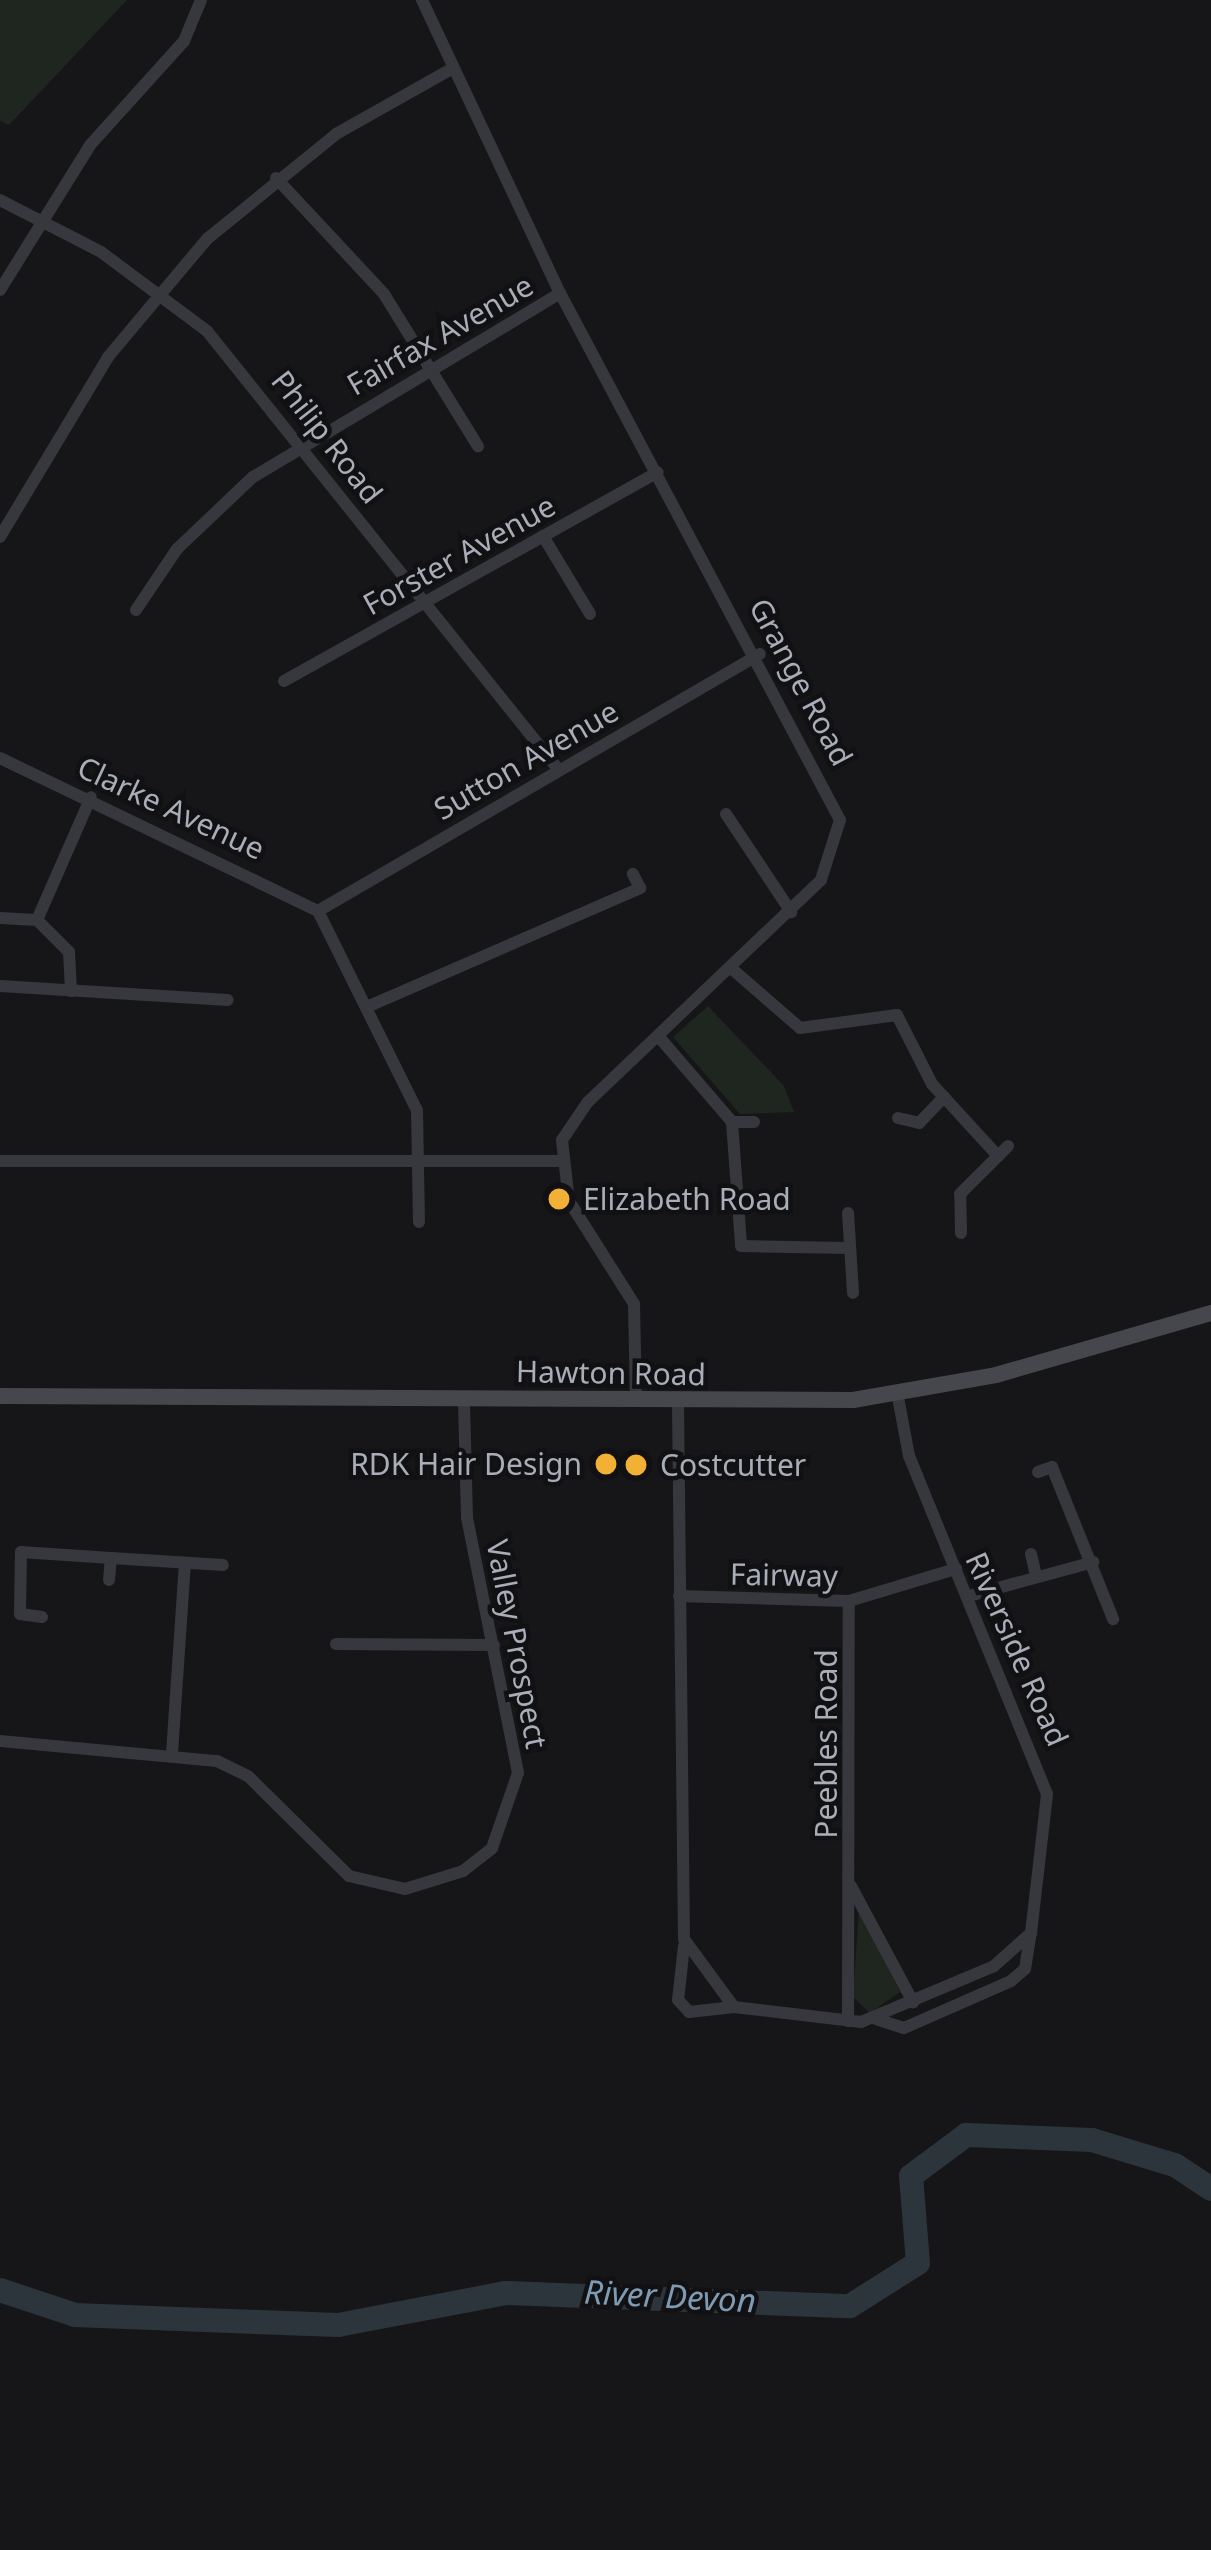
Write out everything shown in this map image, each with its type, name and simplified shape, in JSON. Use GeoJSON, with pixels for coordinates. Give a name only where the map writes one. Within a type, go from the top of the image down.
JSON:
{"type":"FeatureCollection","features":[{"type":"Feature","properties":{"kind":"street"},"geometry":{"type":"LineString","coordinates":[[0,290],[106,124],[177,51],[201,0]]}},
{"type":"Feature","properties":{"kind":"street","name":"Grange Road"},"geometry":{"type":"LineString","coordinates":[[422,0],[560,292],[760,654],[840,820],[836,854],[791,912],[579,1113],[559,1161]]}},
{"type":"Feature","properties":{"kind":"street"},"geometry":{"type":"LineString","coordinates":[[0,537],[158,292],[276,178],[453,68]]}},
{"type":"Feature","properties":{"kind":"street"},"geometry":{"type":"LineString","coordinates":[[276,178],[372,278],[478,446]]}},
{"type":"Feature","properties":{"kind":"street","name":"Philip Road"},"geometry":{"type":"LineString","coordinates":[[0,200],[44,221],[158,292],[207,331],[302,443],[558,769]]}},
{"type":"Feature","properties":{"kind":"street","name":"Fairfax Avenue"},"geometry":{"type":"LineString","coordinates":[[136,610],[220,506],[302,443],[560,292]]}},
{"type":"Feature","properties":{"kind":"street","name":"Forster Avenue"},"geometry":{"type":"LineString","coordinates":[[284,681],[658,472]]}},
{"type":"Feature","properties":{"kind":"street"},"geometry":{"type":"LineString","coordinates":[[543,536],[583,611]]}},
{"type":"Feature","properties":{"kind":"street","name":"Sutton Avenue"},"geometry":{"type":"LineString","coordinates":[[318,910],[760,654]]}},
{"type":"Feature","properties":{"kind":"street","name":"Clarke Avenue"},"geometry":{"type":"LineString","coordinates":[[0,758],[91,797],[318,910]]}},
{"type":"Feature","properties":{"kind":"street"},"geometry":{"type":"LineString","coordinates":[[37,920],[91,797]]}},
{"type":"Feature","properties":{"kind":"street"},"geometry":{"type":"LineString","coordinates":[[726,814],[791,912]]}},
{"type":"Feature","properties":{"kind":"street"},"geometry":{"type":"LineString","coordinates":[[369,1006],[643,895],[633,874]]}},
{"type":"Feature","properties":{"kind":"street"},"geometry":{"type":"LineString","coordinates":[[318,910],[417,1110],[419,1222]]}},
{"type":"Feature","properties":{"kind":"street"},"geometry":{"type":"LineString","coordinates":[[0,918],[37,920],[69,952],[71,991]]}},
{"type":"Feature","properties":{"kind":"street"},"geometry":{"type":"LineString","coordinates":[[731,968],[800,1028],[899,1009],[944,1097],[1003,1151],[960,1194],[968,1225]]}},
{"type":"Feature","properties":{"kind":"street"},"geometry":{"type":"LineString","coordinates":[[0,986],[228,1000]]}},
{"type":"Feature","properties":{"kind":"street"},"geometry":{"type":"LineString","coordinates":[[659,1037],[733,1122],[740,1246],[850,1248]]}},
{"type":"Feature","properties":{"kind":"street"},"geometry":{"type":"LineString","coordinates":[[909,1135],[944,1097]]}},
{"type":"Feature","properties":{"kind":"street"},"geometry":{"type":"LineString","coordinates":[[898,1118],[919,1123]]}},
{"type":"Feature","properties":{"kind":"street"},"geometry":{"type":"LineString","coordinates":[[733,1122],[754,1122]]}},
{"type":"Feature","properties":{"kind":"street"},"geometry":{"type":"LineString","coordinates":[[0,1161],[559,1161],[569,1201],[634,1304],[636,1399]]}},
{"type":"Feature","properties":{"kind":"street"},"geometry":{"type":"LineString","coordinates":[[848,1213],[853,1293]]}},
{"type":"Feature","properties":{"kind":"street","name":"Hawton Road"},"geometry":{"type":"LineString","coordinates":[[0,1396],[678,1402],[897,1392],[1211,1313]]}},
{"type":"Feature","properties":{"kind":"street","name":"Riverside Road"},"geometry":{"type":"LineString","coordinates":[[876,2019],[904,2028],[1011,1982],[1025,1970],[1047,1783],[956,1569],[897,1392]]}},
{"type":"Feature","properties":{"kind":"street","name":"Valley Prospect"},"geometry":{"type":"LineString","coordinates":[[0,1741],[172,1753],[248,1776],[349,1876],[405,1888],[436,1882],[492,1848],[510,1814],[518,1773],[466,1517],[464,1399]]}},
{"type":"Feature","properties":{"kind":"street","name":"Riverside Road"},"geometry":{"type":"LineString","coordinates":[[678,1402],[684,1939],[678,2000],[689,2012],[734,2007],[848,2021],[876,2019],[1003,1961],[1030,1933]]}},
{"type":"Feature","properties":{"kind":"street"},"geometry":{"type":"LineString","coordinates":[[1038,1472],[1052,1467],[1111,1604],[1113,1619]]}},
{"type":"Feature","properties":{"kind":"street"},"geometry":{"type":"LineString","coordinates":[[43,1617],[20,1614],[21,1552],[223,1565]]}},
{"type":"Feature","properties":{"kind":"street"},"geometry":{"type":"LineString","coordinates":[[1031,1554],[1036,1575]]}},
{"type":"Feature","properties":{"kind":"street"},"geometry":{"type":"LineString","coordinates":[[109,1580],[111,1558]]}},
{"type":"Feature","properties":{"kind":"street"},"geometry":{"type":"LineString","coordinates":[[969,1596],[1093,1562]]}},
{"type":"Feature","properties":{"kind":"street"},"geometry":{"type":"LineString","coordinates":[[172,1753],[185,1564]]}},
{"type":"Feature","properties":{"kind":"street","name":"Fairway"},"geometry":{"type":"LineString","coordinates":[[679,1596],[849,1601],[956,1569]]}},
{"type":"Feature","properties":{"kind":"street","name":"Peebles Road"},"geometry":{"type":"LineString","coordinates":[[848,2021],[849,1601]]}},
{"type":"Feature","properties":{"kind":"street"},"geometry":{"type":"LineString","coordinates":[[1094,1611],[1111,1604]]}},
{"type":"Feature","properties":{"kind":"street"},"geometry":{"type":"LineString","coordinates":[[336,1644],[494,1645]]}},
{"type":"Feature","properties":{"kind":"street","name":"Peebles Road"},"geometry":{"type":"LineString","coordinates":[[850,1886],[913,2002]]}},
{"type":"Feature","properties":{"kind":"street"},"geometry":{"type":"LineString","coordinates":[[684,1939],[734,2007]]}},
{"type":"Feature","properties":{"kind":"shaded area"},"geometry":{"type":"Polygon","coordinates":[[[0,0],[127,0],[9,125],[0,121],[0,0]]]}},
{"type":"Feature","properties":{"kind":"shaded area"},"geometry":{"type":"Polygon","coordinates":[[[708,1006],[784,1086],[794,1112],[740,1114],[673,1037],[708,1006]]]}},
{"type":"Feature","properties":{"kind":"shaded area"},"geometry":{"type":"Polygon","coordinates":[[[859,1909],[900,1992],[870,2013],[853,1997],[859,1909]]]}},
{"type":"Feature","properties":{"kind":"waterway","name":"River Devon"},"geometry":{"type":"LineString","coordinates":[[0,2290],[75,2315],[338,2325],[505,2293],[850,2306],[918,2263],[911,2176],[966,2135],[1092,2140],[1175,2165],[1211,2189]]}},
{"type":"Feature","properties":{"kind":"place","name":"Elizabeth Road"},"geometry":{"type":"Point","coordinates":[559,1199]}},
{"type":"Feature","properties":{"kind":"place","name":"RDK Hair Design"},"geometry":{"type":"Point","coordinates":[606,1464]}},
{"type":"Feature","properties":{"kind":"place","name":"Costcutter"},"geometry":{"type":"Point","coordinates":[636,1465]}}]}
